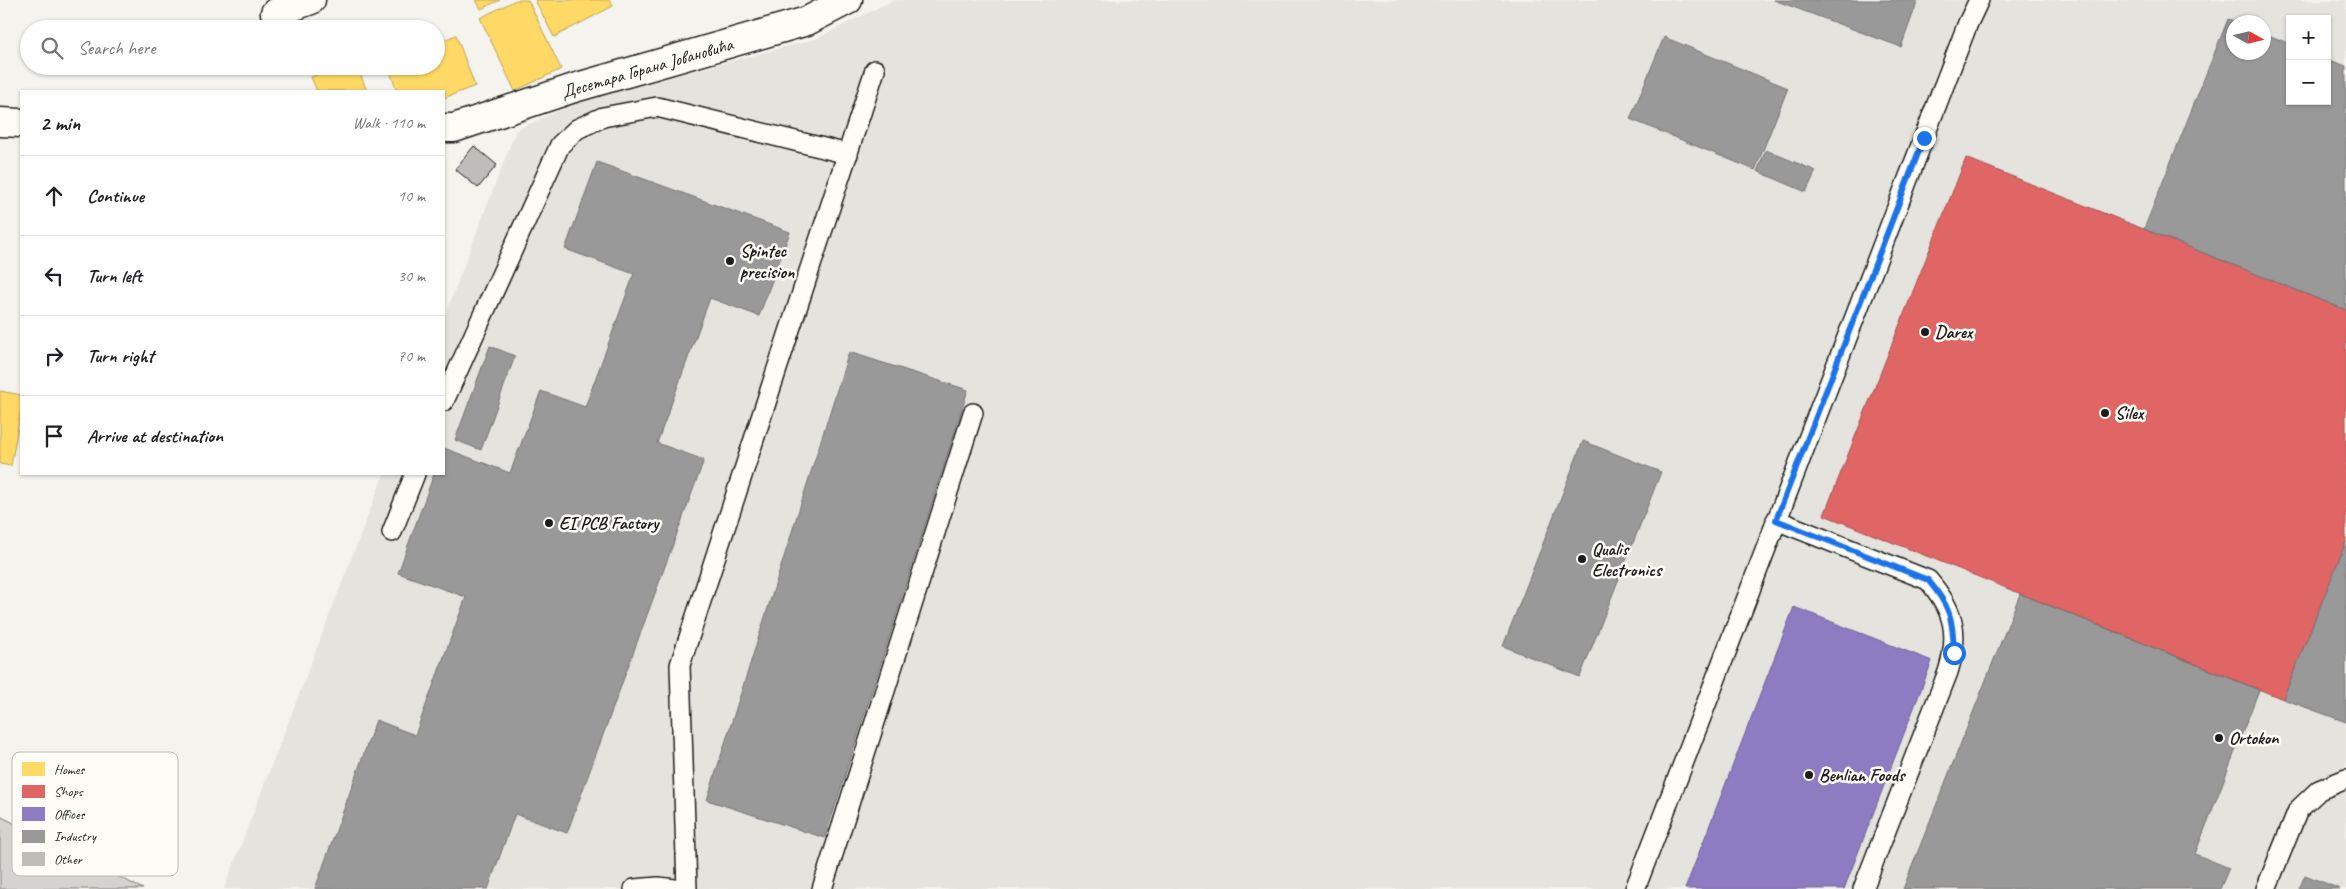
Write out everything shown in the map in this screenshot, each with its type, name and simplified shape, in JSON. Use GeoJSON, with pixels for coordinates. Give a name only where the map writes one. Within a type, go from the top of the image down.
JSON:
{"type":"FeatureCollection","features":[{"type":"Feature","properties":{"kind":"street"},"geometry":{"type":"LineString","coordinates":[[276,13],[311,0]]}},
{"type":"Feature","properties":{"kind":"street","name":"Десетара Горана Јовановића"},"geometry":{"type":"LineString","coordinates":[[445,128],[454,128],[574,88],[807,21],[848,0]]}},
{"type":"Feature","properties":{"kind":"street"},"geometry":{"type":"LineString","coordinates":[[0,122],[20,123]]}},
{"type":"Feature","properties":{"kind":"lane"},"geometry":{"type":"LineString","coordinates":[[1635,889],[1965,32],[1980,0]]}},
{"type":"Feature","properties":{"kind":"lane"},"geometry":{"type":"LineString","coordinates":[[687,889],[680,664],[875,70]]}},
{"type":"Feature","properties":{"kind":"lane"},"geometry":{"type":"LineString","coordinates":[[445,399],[560,145],[577,129],[603,117],[657,107],[848,154]]}},
{"type":"Feature","properties":{"kind":"lane"},"geometry":{"type":"LineString","coordinates":[[822,889],[973,413]]}},
{"type":"Feature","properties":{"kind":"lane"},"geometry":{"type":"LineString","coordinates":[[392,532],[415,475]]}},
{"type":"Feature","properties":{"kind":"lane"},"geometry":{"type":"LineString","coordinates":[[1776,520],[1928,580],[1944,599],[1953,626],[1954,653],[1948,672],[1863,889]]}},
{"type":"Feature","properties":{"kind":"lane"},"geometry":{"type":"LineString","coordinates":[[2266,889],[2298,810],[2319,790],[2346,778]]}},
{"type":"Feature","properties":{"kind":"lane"},"geometry":{"type":"LineString","coordinates":[[634,889],[658,887],[675,889]]}},
{"type":"Feature","properties":{"kind":"shaded area"},"geometry":{"type":"Polygon","coordinates":[[[893,0],[2346,0],[2346,889],[224,889],[384,475],[445,475],[445,315],[516,130],[584,99],[816,39],[893,0]]]}},
{"type":"Feature","properties":{"kind":"shaded area"},"geometry":{"type":"Polygon","coordinates":[[[0,816],[12,822],[12,876],[118,876],[143,889],[0,889],[0,816]]]}},
{"type":"Feature","properties":{"kind":"building: Homes"},"geometry":{"type":"Polygon","coordinates":[[[476,0],[500,0],[481,9],[476,0]]]}},
{"type":"Feature","properties":{"kind":"building: Homes"},"geometry":{"type":"Polygon","coordinates":[[[516,0],[528,0],[561,69],[515,91],[480,18],[516,0]]]}},
{"type":"Feature","properties":{"kind":"building: Homes"},"geometry":{"type":"Polygon","coordinates":[[[535,0],[610,0],[613,6],[554,37],[535,0]]]}},
{"type":"Feature","properties":{"kind":"building: Homes"},"geometry":{"type":"Polygon","coordinates":[[[456,35],[475,86],[445,98],[445,90],[397,90],[391,75],[445,75],[445,39],[456,35]]]}},
{"type":"Feature","properties":{"kind":"building: Homes"},"geometry":{"type":"Polygon","coordinates":[[[316,75],[361,75],[367,90],[317,90],[311,77],[316,75]]]}},
{"type":"Feature","properties":{"kind":"building: Homes"},"geometry":{"type":"Polygon","coordinates":[[[0,391],[20,395],[20,416],[11,466],[0,464],[0,391]]]}},
{"type":"Feature","properties":{"kind":"building: Shops","name":"Silex"},"geometry":{"type":"Polygon","coordinates":[[[1966,158],[2346,310],[2346,542],[2283,699],[1824,515],[1966,158]]]}},
{"type":"Feature","properties":{"kind":"building: Offices","name":"Benlian Foods"},"geometry":{"type":"Polygon","coordinates":[[[1794,607],[1932,661],[1844,889],[1685,889],[1794,607]]]}},
{"type":"Feature","properties":{"kind":"building: Industry"},"geometry":{"type":"Polygon","coordinates":[[[1774,0],[1918,0],[1901,47],[1774,0]]]}},
{"type":"Feature","properties":{"kind":"building: Industry"},"geometry":{"type":"Polygon","coordinates":[[[2226,24],[2226,60],[2271,60],[2271,36],[2286,42],[2286,105],[2331,105],[2331,60],[2346,66],[2346,310],[2144,229],[2226,24]]]}},
{"type":"Feature","properties":{"kind":"building: Industry"},"geometry":{"type":"Polygon","coordinates":[[[1664,37],[1788,88],[1755,170],[1630,119],[1664,37]]]}},
{"type":"Feature","properties":{"kind":"building: Industry"},"geometry":{"type":"Polygon","coordinates":[[[1766,150],[1816,171],[1806,192],[1757,171],[1766,150]]]}},
{"type":"Feature","properties":{"kind":"building: Industry","name":"EI PCB Factory"},"geometry":{"type":"Polygon","coordinates":[[[597,162],[790,232],[759,316],[710,298],[657,443],[704,460],[567,833],[515,814],[488,889],[315,889],[376,720],[415,735],[466,597],[398,573],[434,475],[445,475],[445,448],[510,473],[541,391],[585,407],[634,274],[565,249],[597,162]]]}},
{"type":"Feature","properties":{"kind":"building: Industry"},"geometry":{"type":"Polygon","coordinates":[[[490,346],[515,356],[481,450],[455,440],[490,346]]]}},
{"type":"Feature","properties":{"kind":"building: Industry"},"geometry":{"type":"Polygon","coordinates":[[[849,352],[968,390],[825,838],[707,800],[849,352]]]}},
{"type":"Feature","properties":{"kind":"building: Industry","name":"Qualis Electronics"},"geometry":{"type":"Polygon","coordinates":[[[1583,441],[1661,472],[1580,677],[1503,646],[1583,441]]]}},
{"type":"Feature","properties":{"kind":"building: Industry"},"geometry":{"type":"Polygon","coordinates":[[[2346,542],[2346,722],[2283,699],[2346,542]]]}},
{"type":"Feature","properties":{"kind":"building: Industry"},"geometry":{"type":"Polygon","coordinates":[[[2020,594],[2259,690],[2195,854],[2229,868],[2220,889],[1903,889],[2020,594]]]}},
{"type":"Feature","properties":{"kind":"building: Industry"},"geometry":{"type":"Polygon","coordinates":[[[2305,875],[2340,889],[2299,889],[2305,875]]]}},
{"type":"Feature","properties":{"kind":"building: Other"},"geometry":{"type":"Polygon","coordinates":[[[474,146],[497,165],[478,188],[455,169],[474,146]]]}},
{"type":"Feature","properties":{"kind":"place","name":"Spintec precision"},"geometry":{"type":"Point","coordinates":[730,261]}},
{"type":"Feature","properties":{"kind":"place","name":"Darex"},"geometry":{"type":"Point","coordinates":[1925,332]}},
{"type":"Feature","properties":{"kind":"place","name":"Silex"},"geometry":{"type":"Point","coordinates":[2105,413]}},
{"type":"Feature","properties":{"kind":"place","name":"EI PCB Factory"},"geometry":{"type":"Point","coordinates":[549,523]}},
{"type":"Feature","properties":{"kind":"place","name":"Qualis Electronics"},"geometry":{"type":"Point","coordinates":[1582,559]}},
{"type":"Feature","properties":{"kind":"place","name":"Ortokon"},"geometry":{"type":"Point","coordinates":[2219,738]}},
{"type":"Feature","properties":{"kind":"place","name":"Benlian Foods"},"geometry":{"type":"Point","coordinates":[1809,775]}},
{"type":"Feature","properties":{"kind":"route"},"geometry":{"type":"LineString","coordinates":[[1924,138],[1776,520],[1928,580],[1944,599],[1953,626],[1954,653]]}}]}
